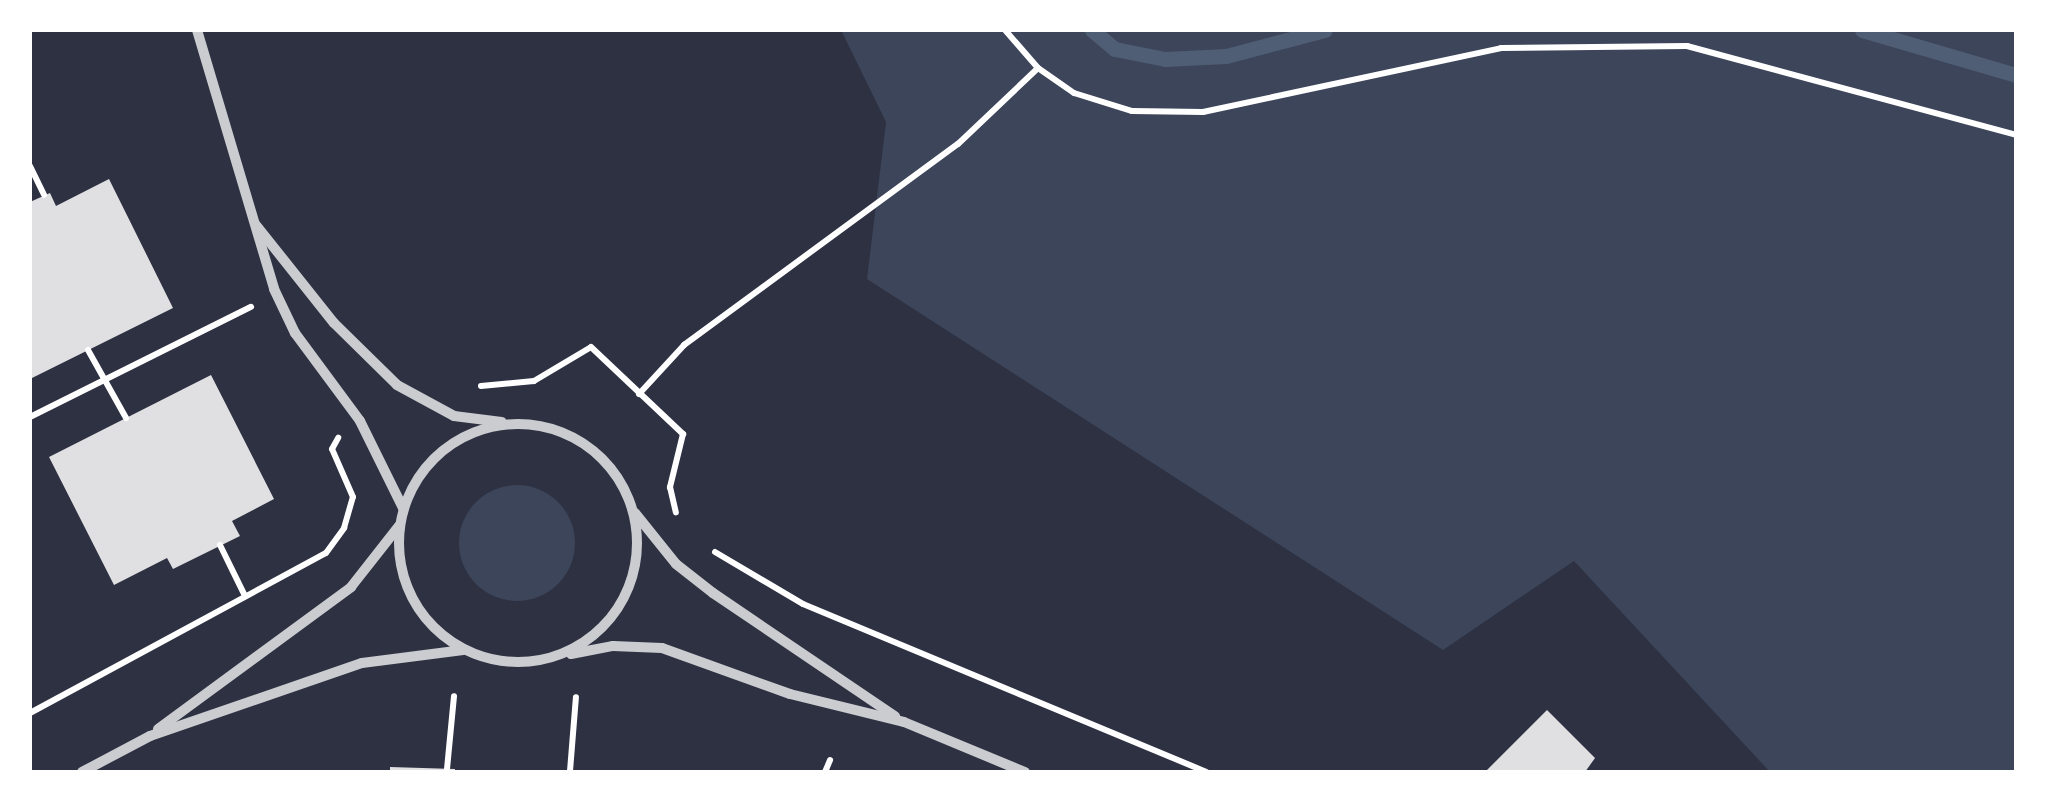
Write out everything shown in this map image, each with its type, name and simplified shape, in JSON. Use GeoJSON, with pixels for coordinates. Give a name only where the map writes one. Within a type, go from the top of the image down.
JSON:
{"type":"FeatureCollection","features":[{"type":"Feature","properties":{"kind":"street"},"geometry":{"type":"LineString","coordinates":[[197,30],[252,220],[296,333],[360,420],[403,508]]}},
{"type":"Feature","properties":{"kind":"street"},"geometry":{"type":"LineString","coordinates":[[252,220],[334,323],[397,384],[454,416],[540,425],[595,452],[625,488],[633,511],[634,564],[628,590],[606,624],[574,649],[536,661]]}},
{"type":"Feature","properties":{"kind":"street"},"geometry":{"type":"LineString","coordinates":[[510,423],[475,431],[443,449],[418,475],[399,526],[399,564],[412,599],[434,628],[464,650],[499,662],[536,661],[614,646],[662,648],[790,694],[904,722],[1024,772]]}},
{"type":"Feature","properties":{"kind":"street"},"geometry":{"type":"LineString","coordinates":[[633,511],[689,574],[904,722]]}},
{"type":"Feature","properties":{"kind":"street"},"geometry":{"type":"LineString","coordinates":[[82,772],[150,736],[339,598],[399,526]]}},
{"type":"Feature","properties":{"kind":"street"},"geometry":{"type":"LineString","coordinates":[[150,736],[362,663],[464,650]]}},
{"type":"Feature","properties":{"kind":"path"},"geometry":{"type":"LineString","coordinates":[[1005,30],[1038,68],[1074,93],[1132,111],[1203,112],[1501,48],[1687,46],[2016,135]]}},
{"type":"Feature","properties":{"kind":"path"},"geometry":{"type":"LineString","coordinates":[[639,394],[684,344],[958,144],[1038,68]]}},
{"type":"Feature","properties":{"kind":"path"},"geometry":{"type":"LineString","coordinates":[[30,166],[44,195]]}},
{"type":"Feature","properties":{"kind":"path"},"geometry":{"type":"LineString","coordinates":[[30,417],[249,305]]}},
{"type":"Feature","properties":{"kind":"path"},"geometry":{"type":"LineString","coordinates":[[464,384],[534,381],[591,346],[682,434],[670,487],[683,526]]}},
{"type":"Feature","properties":{"kind":"path"},"geometry":{"type":"LineString","coordinates":[[88,350],[126,418]]}},
{"type":"Feature","properties":{"kind":"path"},"geometry":{"type":"LineString","coordinates":[[30,712],[326,553],[344,528],[352,497],[332,449],[347,430]]}},
{"type":"Feature","properties":{"kind":"path"},"geometry":{"type":"LineString","coordinates":[[220,545],[245,596]]}},
{"type":"Feature","properties":{"kind":"path"},"geometry":{"type":"LineString","coordinates":[[704,545],[803,604],[1206,772]]}},
{"type":"Feature","properties":{"kind":"path"},"geometry":{"type":"LineString","coordinates":[[447,768],[454,696]]}},
{"type":"Feature","properties":{"kind":"path"},"geometry":{"type":"LineString","coordinates":[[570,771],[576,697]]}},
{"type":"Feature","properties":{"kind":"path"},"geometry":{"type":"LineString","coordinates":[[826,772],[830,760]]}},
{"type":"Feature","properties":{"kind":"shaded area"},"geometry":{"type":"Polygon","coordinates":[[[841,30],[2016,30],[2016,772],[1770,772],[1574,561],[1443,650],[867,279],[886,122],[841,30]]]}},
{"type":"Feature","properties":{"kind":"shaded area"},"geometry":{"type":"Polygon","coordinates":[[[517,485],[539,490],[558,502],[570,521],[575,543],[570,565],[558,584],[539,596],[517,601],[495,596],[476,584],[464,565],[459,543],[464,521],[476,502],[495,490],[517,485]]]}},
{"type":"Feature","properties":{"kind":"building"},"geometry":{"type":"Polygon","coordinates":[[[109,179],[173,308],[30,379],[30,202],[50,193],[56,206],[109,179]]]}},
{"type":"Feature","properties":{"kind":"building"},"geometry":{"type":"Polygon","coordinates":[[[211,375],[274,499],[232,521],[240,536],[173,569],[167,558],[114,585],[49,457],[211,375]]]}},
{"type":"Feature","properties":{"kind":"building"},"geometry":{"type":"Polygon","coordinates":[[[1547,710],[1595,758],[1585,772],[1485,772],[1547,710]]]}},
{"type":"Feature","properties":{"kind":"building"},"geometry":{"type":"Polygon","coordinates":[[[390,767],[455,769],[455,772],[390,772],[390,767]]]}},
{"type":"Feature","properties":{"kind":"waterway"},"geometry":{"type":"LineString","coordinates":[[1092,30],[1115,49],[1165,59],[1226,56],[1325,30]]}},
{"type":"Feature","properties":{"kind":"waterway"},"geometry":{"type":"LineString","coordinates":[[1862,30],[2016,75]]}}]}
